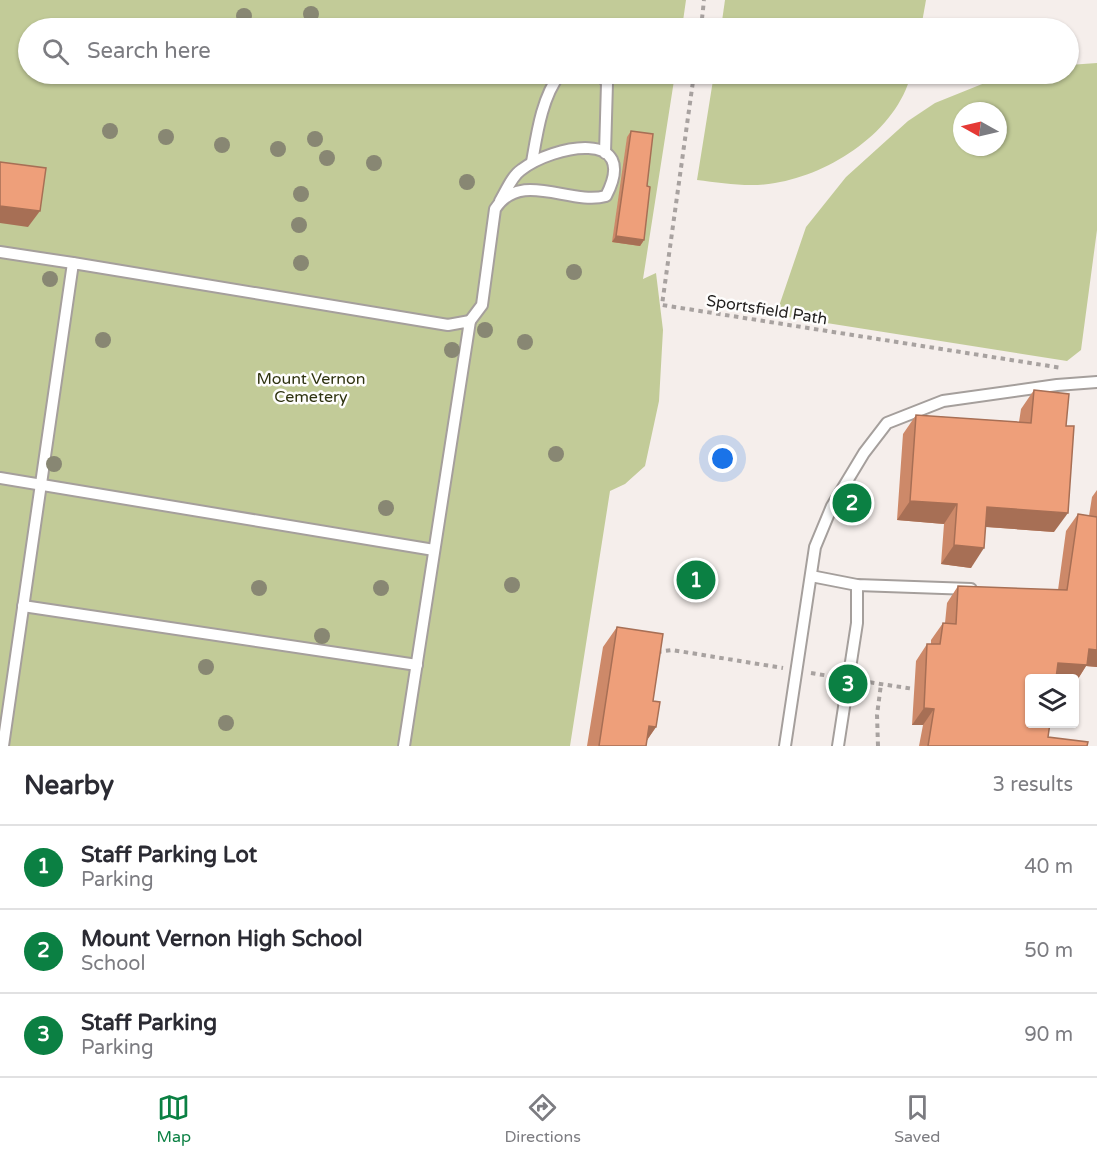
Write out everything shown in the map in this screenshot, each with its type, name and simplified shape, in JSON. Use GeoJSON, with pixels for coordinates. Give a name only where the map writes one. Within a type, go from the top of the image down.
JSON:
{"type":"FeatureCollection","features":[{"type":"Feature","properties":{"kind":"lane"},"geometry":{"type":"LineString","coordinates":[[532,162],[537,131],[553,84]]}},
{"type":"Feature","properties":{"kind":"lane"},"geometry":{"type":"LineString","coordinates":[[605,153],[607,84]]}},
{"type":"Feature","properties":{"kind":"lane"},"geometry":{"type":"LineString","coordinates":[[404,746],[470,321],[482,305],[495,209],[500,201],[519,171],[532,162],[575,147],[605,153],[613,161],[614,175],[606,196],[595,199],[524,190],[500,201]]}},
{"type":"Feature","properties":{"kind":"lane"},"geometry":{"type":"LineString","coordinates":[[0,252],[74,262],[448,325],[470,321]]}},
{"type":"Feature","properties":{"kind":"lane"},"geometry":{"type":"LineString","coordinates":[[3,746],[74,262]]}},
{"type":"Feature","properties":{"kind":"lane"},"geometry":{"type":"LineString","coordinates":[[785,746],[815,547],[832,506],[864,453],[887,423],[943,401],[1057,385],[1097,382]]}},
{"type":"Feature","properties":{"kind":"lane"},"geometry":{"type":"LineString","coordinates":[[0,478],[434,550]]}},
{"type":"Feature","properties":{"kind":"lane"},"geometry":{"type":"LineString","coordinates":[[810,576],[857,585],[981,589]]}},
{"type":"Feature","properties":{"kind":"lane"},"geometry":{"type":"LineString","coordinates":[[838,746],[856,623],[857,585]]}},
{"type":"Feature","properties":{"kind":"lane"},"geometry":{"type":"LineString","coordinates":[[23,606],[417,665]]}},
{"type":"Feature","properties":{"kind":"path"},"geometry":{"type":"LineString","coordinates":[[701,18],[704,0]]}},
{"type":"Feature","properties":{"kind":"path","name":"Sportsfield Path"},"geometry":{"type":"LineString","coordinates":[[693,84],[662,305],[1068,369]]}},
{"type":"Feature","properties":{"kind":"path"},"geometry":{"type":"LineString","coordinates":[[653,652],[663,653],[672,650],[914,689]]}},
{"type":"Feature","properties":{"kind":"path"},"geometry":{"type":"LineString","coordinates":[[878,746],[877,715],[881,684]]}},
{"type":"Feature","properties":{"kind":"green space","name":"Mount Vernon Cemetery"},"geometry":{"type":"Polygon","coordinates":[[[0,0],[686,0],[683,18],[18,18],[18,84],[673,84],[643,279],[656,273],[663,330],[659,401],[645,466],[625,484],[610,491],[570,746],[0,746],[0,0]]]}},
{"type":"Feature","properties":{"kind":"green space"},"geometry":{"type":"Polygon","coordinates":[[[725,0],[926,0],[923,18],[722,18],[725,0]]]}},
{"type":"Feature","properties":{"kind":"green space"},"geometry":{"type":"Polygon","coordinates":[[[1097,63],[1097,230],[1081,350],[1067,361],[776,315],[806,227],[846,177],[908,121],[935,103],[982,84],[1079,84],[1079,64],[1097,63]]]}},
{"type":"Feature","properties":{"kind":"green space"},"geometry":{"type":"Polygon","coordinates":[[[712,84],[907,84],[892,114],[877,131],[839,160],[818,170],[796,178],[756,185],[697,180],[712,84]]]}},
{"type":"Feature","properties":{"kind":"building"},"geometry":{"type":"Polygon","coordinates":[[[631,131],[653,134],[644,240],[616,236],[631,131]]]}},
{"type":"Feature","properties":{"kind":"building"},"geometry":{"type":"Polygon","coordinates":[[[0,162],[46,168],[40,211],[0,206],[0,162]]]}},
{"type":"Feature","properties":{"kind":"building"},"geometry":{"type":"Polygon","coordinates":[[[1034,390],[1069,394],[1066,426],[1074,426],[1068,513],[987,507],[984,548],[954,545],[957,504],[910,501],[916,415],[1031,423],[1034,390]]]}},
{"type":"Feature","properties":{"kind":"building"},"geometry":{"type":"Polygon","coordinates":[[[1078,514],[1097,517],[1097,650],[1089,649],[1087,665],[1058,663],[1057,674],[1025,674],[1025,728],[1049,728],[1048,737],[1088,742],[1087,746],[928,746],[934,709],[924,708],[927,644],[940,644],[943,623],[956,624],[958,586],[1067,590],[1078,514]]]}},
{"type":"Feature","properties":{"kind":"building"},"geometry":{"type":"Polygon","coordinates":[[[617,627],[663,634],[653,701],[660,702],[656,727],[649,726],[646,746],[599,746],[617,627]]]}},
{"type":"Feature","properties":{"kind":"place","name":"Mount Vernon High School"},"geometry":{"type":"Point","coordinates":[852,503]}},
{"type":"Feature","properties":{"kind":"place","name":"Staff Parking Lot"},"geometry":{"type":"Point","coordinates":[696,580]}},
{"type":"Feature","properties":{"kind":"place","name":"Staff Parking"},"geometry":{"type":"Point","coordinates":[848,684]}}]}
